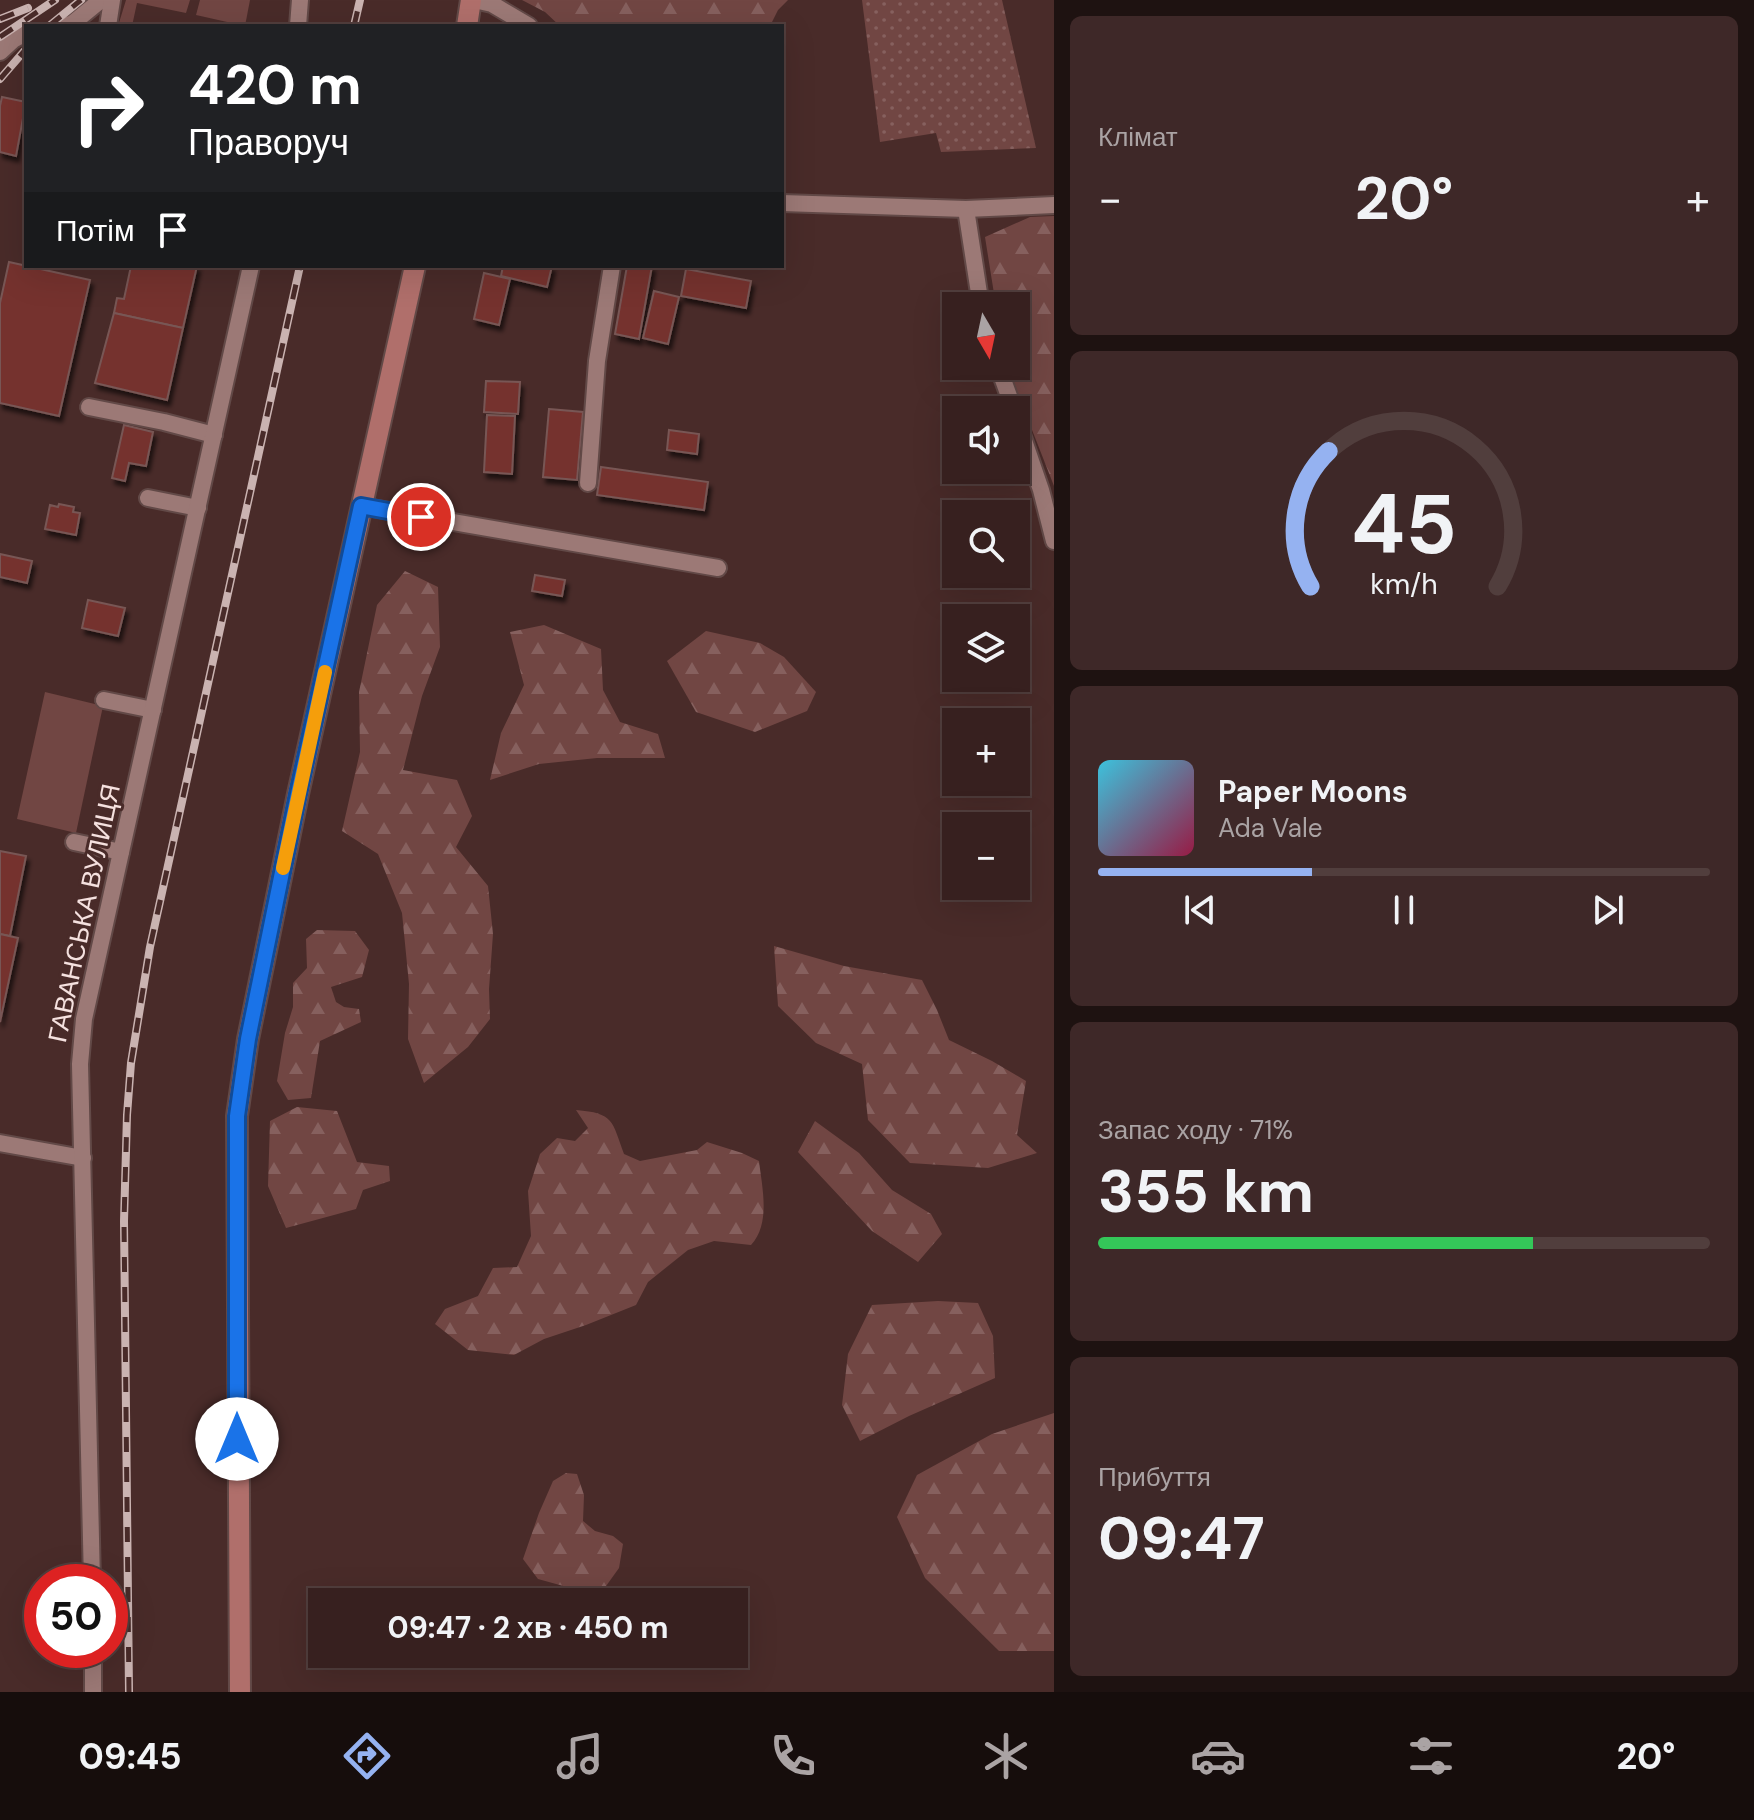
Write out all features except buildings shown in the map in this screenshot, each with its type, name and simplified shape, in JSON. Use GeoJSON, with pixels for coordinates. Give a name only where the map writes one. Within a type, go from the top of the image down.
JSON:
{"type":"FeatureCollection","features":[{"type":"Feature","properties":{"kind":"main road"},"geometry":{"type":"LineString","coordinates":[[467,24],[472,0]]}},
{"type":"Feature","properties":{"kind":"main road"},"geometry":{"type":"LineString","coordinates":[[240,1692],[237,1116],[251,1024],[298,794],[415,268]]}},
{"type":"Feature","properties":{"kind":"street"},"geometry":{"type":"LineString","coordinates":[[70,24],[101,0]]}},
{"type":"Feature","properties":{"kind":"street"},"geometry":{"type":"LineString","coordinates":[[108,24],[112,0]]}},
{"type":"Feature","properties":{"kind":"street"},"geometry":{"type":"LineString","coordinates":[[298,24],[300,0]]}},
{"type":"Feature","properties":{"kind":"street"},"geometry":{"type":"LineString","coordinates":[[472,0],[492,4],[526,24]]}},
{"type":"Feature","properties":{"kind":"street"},"geometry":{"type":"LineString","coordinates":[[0,52],[24,34]]}},
{"type":"Feature","properties":{"kind":"street"},"geometry":{"type":"LineString","coordinates":[[784,203],[966,209],[1054,205]]}},
{"type":"Feature","properties":{"kind":"street"},"geometry":{"type":"LineString","coordinates":[[966,209],[979,292]]}},
{"type":"Feature","properties":{"kind":"street","name":"ГАВАНСЬКА ВУЛИЦЯ"},"geometry":{"type":"LineString","coordinates":[[92,1564],[80,1064],[84,1019],[251,268]]}},
{"type":"Feature","properties":{"kind":"street"},"geometry":{"type":"LineString","coordinates":[[588,483],[597,361],[612,268]]}},
{"type":"Feature","properties":{"kind":"street"},"geometry":{"type":"LineString","coordinates":[[89,407],[214,435]]}},
{"type":"Feature","properties":{"kind":"street"},"geometry":{"type":"LineString","coordinates":[[1030,458],[1054,541]]}},
{"type":"Feature","properties":{"kind":"street"},"geometry":{"type":"LineString","coordinates":[[148,498],[198,508]]}},
{"type":"Feature","properties":{"kind":"street"},"geometry":{"type":"LineString","coordinates":[[361,506],[718,568]]}},
{"type":"Feature","properties":{"kind":"street"},"geometry":{"type":"LineString","coordinates":[[104,700],[153,710]]}},
{"type":"Feature","properties":{"kind":"street"},"geometry":{"type":"LineString","coordinates":[[74,842],[121,852]]}},
{"type":"Feature","properties":{"kind":"street"},"geometry":{"type":"LineString","coordinates":[[0,1143],[83,1158]]}},
{"type":"Feature","properties":{"kind":"street"},"geometry":{"type":"LineString","coordinates":[[93,1668],[93,1692]]}},
{"type":"Feature","properties":{"kind":"green space"},"geometry":{"type":"Polygon","coordinates":[[[126,0],[190,0],[186,13],[137,3],[132,24],[119,24],[126,0]]]}},
{"type":"Feature","properties":{"kind":"green space"},"geometry":{"type":"Polygon","coordinates":[[[200,0],[250,0],[245,24],[196,15],[200,0]]]}},
{"type":"Feature","properties":{"kind":"green space"},"geometry":{"type":"Polygon","coordinates":[[[522,0],[788,0],[771,24],[558,24],[545,12],[522,0]]]}},
{"type":"Feature","properties":{"kind":"green space"},"geometry":{"type":"Polygon","coordinates":[[[862,0],[1002,0],[1036,148],[941,152],[936,133],[880,142],[862,0]]]}},
{"type":"Feature","properties":{"kind":"green space"},"geometry":{"type":"Polygon","coordinates":[[[1054,216],[1054,486],[1030,425],[1030,396],[1019,396],[1012,380],[1030,380],[1030,292],[994,292],[985,237],[1030,217],[1054,216]]]}},
{"type":"Feature","properties":{"kind":"green space"},"geometry":{"type":"Polygon","coordinates":[[[405,571],[438,587],[440,647],[422,696],[403,770],[457,780],[472,816],[456,847],[488,886],[493,934],[490,1019],[468,1047],[424,1083],[408,1039],[409,984],[402,913],[378,854],[342,831],[360,752],[359,692],[377,605],[405,571]]]}},
{"type":"Feature","properties":{"kind":"green space"},"geometry":{"type":"Polygon","coordinates":[[[544,625],[601,649],[603,690],[620,722],[658,734],[665,758],[597,758],[539,764],[490,780],[501,733],[524,685],[510,632],[544,625]]]}},
{"type":"Feature","properties":{"kind":"green space"},"geometry":{"type":"Polygon","coordinates":[[[706,631],[760,643],[784,657],[816,692],[807,711],[755,732],[696,712],[667,661],[706,631]]]}},
{"type":"Feature","properties":{"kind":"green space"},"geometry":{"type":"Polygon","coordinates":[[[45,692],[103,706],[76,833],[17,819],[45,692]]]}},
{"type":"Feature","properties":{"kind":"green space"},"geometry":{"type":"Polygon","coordinates":[[[317,930],[355,931],[369,950],[362,977],[331,987],[336,1002],[344,1007],[359,1009],[361,1022],[320,1041],[311,1098],[288,1100],[277,1081],[293,1007],[293,983],[307,968],[306,939],[317,930]]]}},
{"type":"Feature","properties":{"kind":"green space"},"geometry":{"type":"Polygon","coordinates":[[[774,946],[844,966],[922,980],[949,1040],[1026,1081],[1017,1135],[1037,1153],[988,1168],[910,1163],[868,1120],[862,1064],[816,1043],[778,1006],[774,946]]]}},
{"type":"Feature","properties":{"kind":"green space"},"geometry":{"type":"Polygon","coordinates":[[[297,1107],[337,1111],[357,1162],[389,1166],[390,1181],[363,1190],[356,1209],[286,1228],[268,1186],[270,1121],[297,1107]]]}},
{"type":"Feature","properties":{"kind":"green space"},"geometry":{"type":"Polygon","coordinates":[[[576,1110],[605,1117],[614,1126],[624,1154],[640,1161],[697,1150],[707,1142],[759,1161],[764,1205],[757,1236],[751,1245],[714,1241],[688,1250],[648,1282],[636,1305],[544,1339],[514,1355],[468,1350],[435,1324],[445,1309],[478,1296],[493,1268],[517,1267],[531,1236],[528,1191],[540,1154],[557,1138],[575,1141],[588,1128],[576,1110]]]}},
{"type":"Feature","properties":{"kind":"green space"},"geometry":{"type":"Polygon","coordinates":[[[815,1121],[859,1153],[892,1190],[931,1214],[942,1234],[918,1262],[872,1231],[798,1152],[815,1121]]]}},
{"type":"Feature","properties":{"kind":"green space"},"geometry":{"type":"Polygon","coordinates":[[[938,1301],[978,1303],[993,1336],[995,1378],[860,1441],[842,1405],[848,1354],[872,1305],[938,1301]]]}},
{"type":"Feature","properties":{"kind":"green space"},"geometry":{"type":"Polygon","coordinates":[[[1054,1413],[1054,1651],[999,1651],[925,1578],[897,1517],[917,1475],[992,1434],[1054,1413]]]}},
{"type":"Feature","properties":{"kind":"green space"},"geometry":{"type":"Polygon","coordinates":[[[566,1473],[577,1474],[584,1495],[583,1521],[595,1531],[613,1536],[623,1544],[619,1568],[605,1588],[567,1587],[538,1579],[523,1559],[553,1481],[566,1473]]]}},
{"type":"Feature","properties":{"kind":"railway"},"geometry":{"type":"LineString","coordinates":[[0,37],[55,0]]}},
{"type":"Feature","properties":{"kind":"railway"},"geometry":{"type":"LineString","coordinates":[[51,24],[81,0]]}},
{"type":"Feature","properties":{"kind":"railway"},"geometry":{"type":"LineString","coordinates":[[354,24],[360,0]]}},
{"type":"Feature","properties":{"kind":"railway"},"geometry":{"type":"LineString","coordinates":[[0,19],[28,8]]}},
{"type":"Feature","properties":{"kind":"railway"},"geometry":{"type":"LineString","coordinates":[[0,79],[24,51]]}},
{"type":"Feature","properties":{"kind":"railway"},"geometry":{"type":"LineString","coordinates":[[129,1692],[124,1221],[131,1063],[150,947],[300,268]]}},
{"type":"Feature","properties":{"kind":"slow traffic"},"geometry":{"type":"LineString","coordinates":[[283,868],[325,672]]}},
{"type":"Feature","properties":{"kind":"route"},"geometry":{"type":"LineString","coordinates":[[237,1439],[237,1116],[248,1039],[361,506],[421,517]]}}]}
